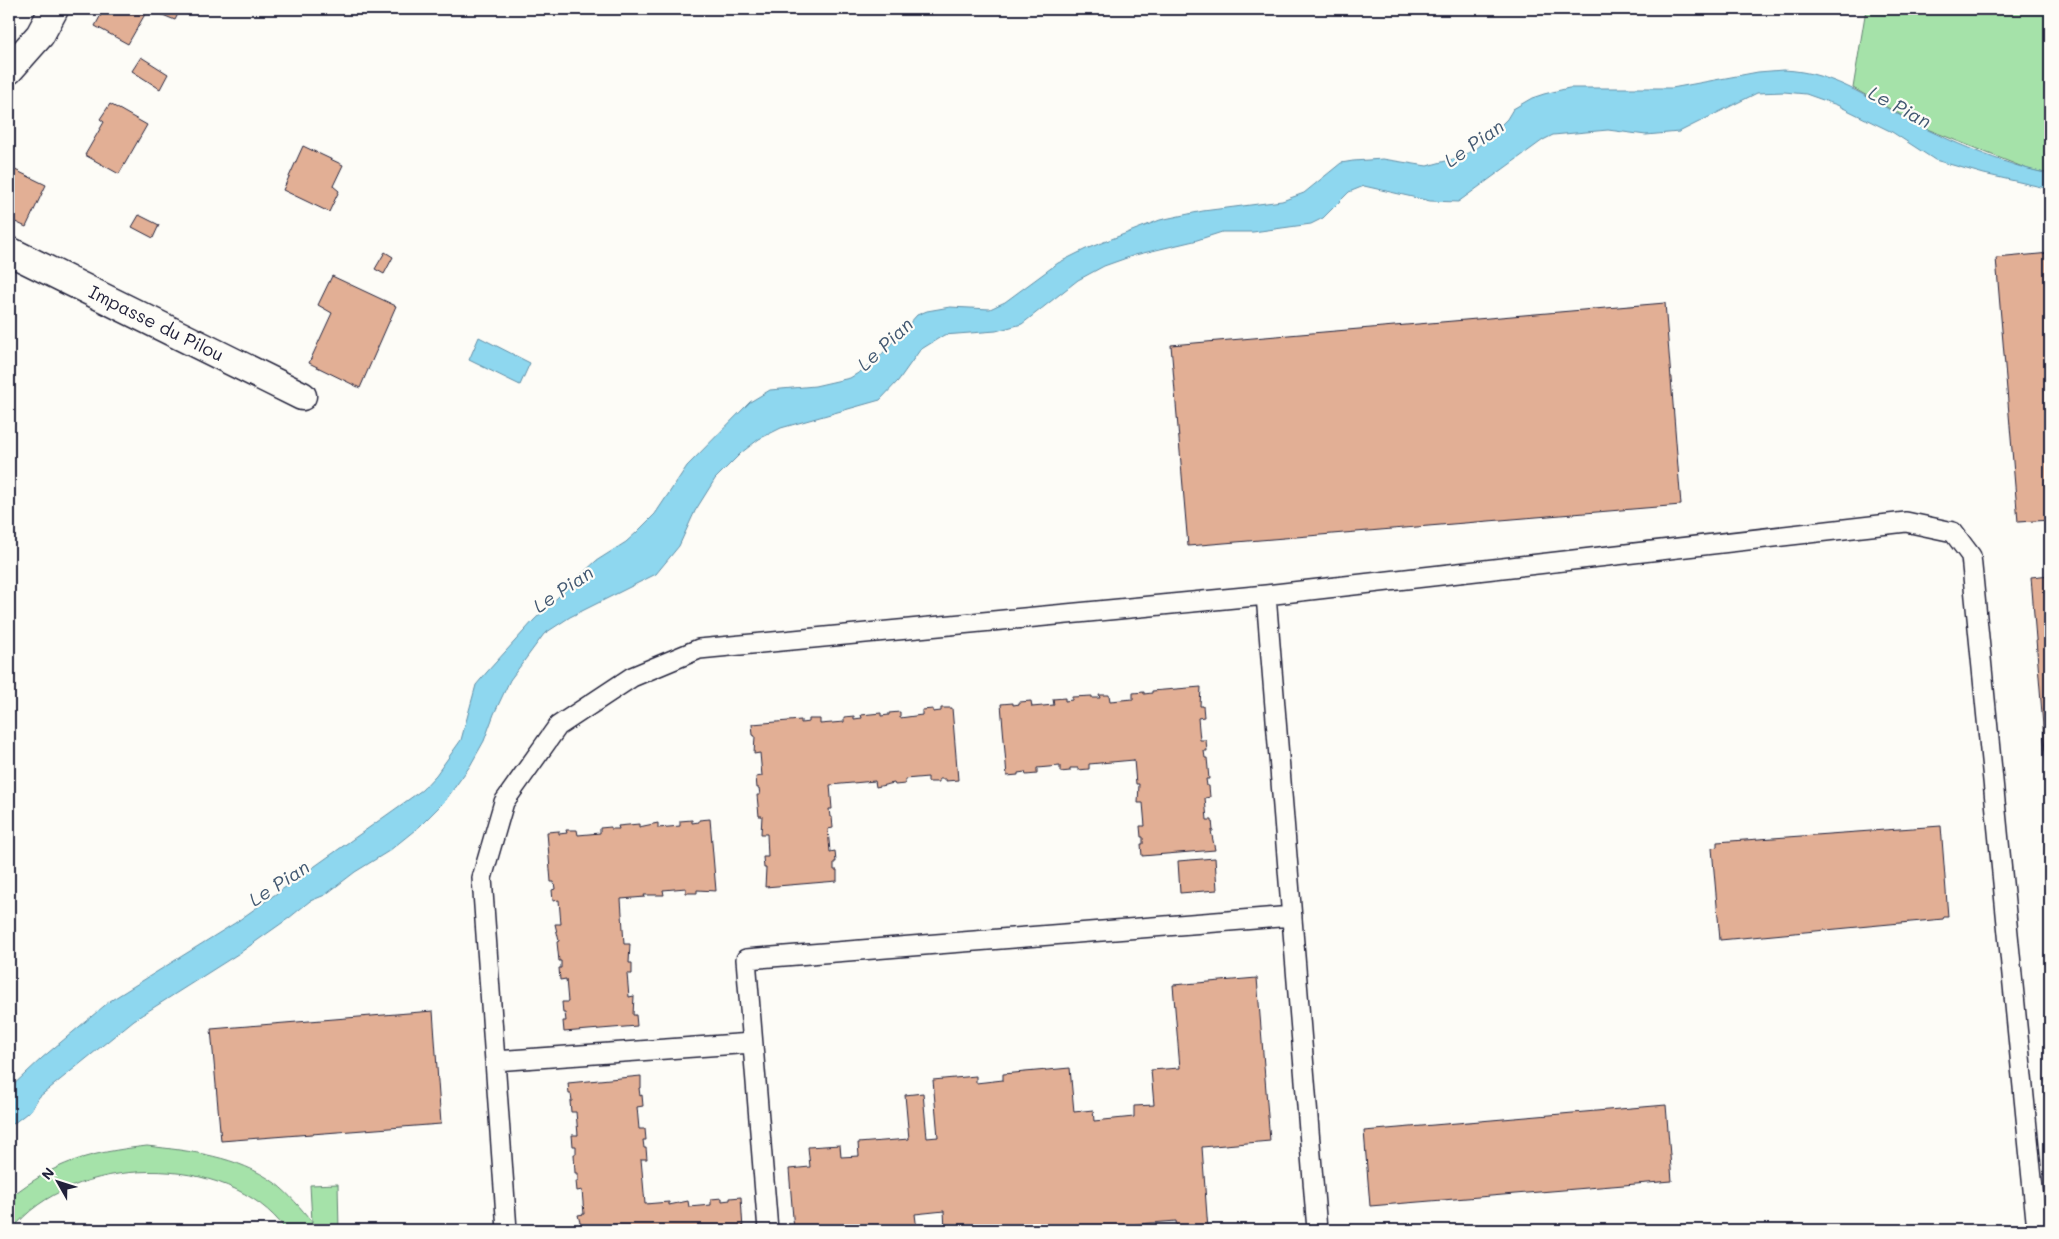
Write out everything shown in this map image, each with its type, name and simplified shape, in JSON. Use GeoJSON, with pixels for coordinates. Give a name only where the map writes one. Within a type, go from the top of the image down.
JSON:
{"type":"FeatureCollection","features":[{"type":"Feature","properties":{"kind":"street"},"geometry":{"type":"LineString","coordinates":[[9,70],[40,35],[54,9]]}},
{"type":"Feature","properties":{"kind":"street","name":"Impasse du Pilou"},"geometry":{"type":"LineString","coordinates":[[9,251],[302,396]]}},
{"type":"Feature","properties":{"kind":"lane"},"geometry":{"type":"LineString","coordinates":[[507,1230],[482,878],[504,802],[558,726],[632,677],[699,649],[1266,595],[1906,522],[1953,532],[1971,556],[2037,1230]]}},
{"type":"Feature","properties":{"kind":"lane"},"geometry":{"type":"LineString","coordinates":[[1266,595],[1317,1230]]}},
{"type":"Feature","properties":{"kind":"lane"},"geometry":{"type":"LineString","coordinates":[[768,1230],[746,959],[1292,916]]}},
{"type":"Feature","properties":{"kind":"lane"},"geometry":{"type":"LineString","coordinates":[[495,1062],[752,1043]]}},
{"type":"Feature","properties":{"kind":"green space"},"geometry":{"type":"Polygon","coordinates":[[[1866,9],[2050,9],[2050,174],[2030,170],[1922,127],[1853,88],[1866,9]]]}},
{"type":"Feature","properties":{"kind":"green space"},"geometry":{"type":"Polygon","coordinates":[[[147,1146],[213,1156],[261,1174],[275,1183],[295,1201],[312,1222],[310,1185],[338,1184],[339,1230],[286,1230],[260,1204],[227,1186],[190,1175],[149,1172],[109,1176],[71,1187],[38,1205],[12,1230],[9,1230],[9,1198],[42,1175],[58,1167],[90,1156],[147,1146]]]}},
{"type":"Feature","properties":{"kind":"water"},"geometry":{"type":"Polygon","coordinates":[[[1783,70],[1803,72],[1839,83],[1952,141],[2002,161],[2050,174],[2050,189],[1984,174],[1935,160],[1892,132],[1837,105],[1806,94],[1784,92],[1757,93],[1679,132],[1646,135],[1608,130],[1553,135],[1543,140],[1458,202],[1430,201],[1364,186],[1349,192],[1323,218],[1311,224],[1253,232],[1222,232],[1194,241],[1135,255],[1104,266],[1078,280],[1022,324],[996,331],[944,335],[920,350],[898,381],[880,400],[781,428],[759,439],[741,453],[715,479],[695,511],[679,546],[656,574],[570,617],[544,634],[510,680],[484,741],[470,766],[445,801],[420,826],[389,851],[355,872],[325,895],[310,901],[241,952],[134,1020],[39,1097],[31,1110],[9,1127],[9,1089],[42,1058],[110,1001],[235,923],[422,790],[436,775],[461,740],[476,685],[487,672],[534,620],[583,573],[596,561],[626,542],[637,532],[655,514],[687,466],[750,402],[770,390],[815,386],[850,378],[873,364],[917,315],[927,311],[950,307],[990,309],[1005,302],[1058,263],[1086,249],[1160,220],[1203,211],[1282,201],[1304,193],[1341,163],[1383,159],[1427,166],[1457,158],[1474,150],[1507,119],[1513,109],[1532,98],[1544,94],[1569,88],[1672,88],[1758,72],[1783,70]]]}},
{"type":"Feature","properties":{"kind":"water"},"geometry":{"type":"Polygon","coordinates":[[[479,337],[530,363],[520,385],[469,360],[479,337]]]}},
{"type":"Feature","properties":{"kind":"building"},"geometry":{"type":"Polygon","coordinates":[[[104,9],[148,9],[128,44],[95,26],[104,9]]]}},
{"type":"Feature","properties":{"kind":"building"},"geometry":{"type":"Polygon","coordinates":[[[148,9],[172,9],[179,12],[175,20],[148,9]]]}},
{"type":"Feature","properties":{"kind":"building"},"geometry":{"type":"Polygon","coordinates":[[[141,57],[168,74],[160,89],[132,71],[141,57]]]}},
{"type":"Feature","properties":{"kind":"building"},"geometry":{"type":"Polygon","coordinates":[[[110,104],[147,125],[119,174],[85,155],[104,122],[100,119],[110,104]]]}},
{"type":"Feature","properties":{"kind":"building"},"geometry":{"type":"Polygon","coordinates":[[[303,146],[343,165],[333,186],[339,191],[329,212],[283,190],[303,146]]]}},
{"type":"Feature","properties":{"kind":"building"},"geometry":{"type":"Polygon","coordinates":[[[9,167],[46,185],[26,227],[9,219],[9,167]]]}},
{"type":"Feature","properties":{"kind":"building"},"geometry":{"type":"Polygon","coordinates":[[[139,215],[159,225],[153,238],[132,227],[139,215]]]}},
{"type":"Feature","properties":{"kind":"building"},"geometry":{"type":"Polygon","coordinates":[[[385,252],[393,257],[384,274],[375,269],[385,252]]]}},
{"type":"Feature","properties":{"kind":"building"},"geometry":{"type":"Polygon","coordinates":[[[2050,253],[2050,520],[2018,522],[1996,258],[2050,253]]]}},
{"type":"Feature","properties":{"kind":"building"},"geometry":{"type":"Polygon","coordinates":[[[332,276],[396,306],[360,388],[309,363],[332,313],[318,305],[332,276]]]}},
{"type":"Feature","properties":{"kind":"building"},"geometry":{"type":"Polygon","coordinates":[[[1665,303],[1681,505],[1188,546],[1171,345],[1665,303]]]}},
{"type":"Feature","properties":{"kind":"building"},"geometry":{"type":"Polygon","coordinates":[[[2050,575],[2050,813],[2031,577],[2050,575]]]}},
{"type":"Feature","properties":{"kind":"building"},"geometry":{"type":"Polygon","coordinates":[[[1201,687],[1200,706],[1203,706],[1204,717],[1198,718],[1200,740],[1206,740],[1207,751],[1204,751],[1205,758],[1207,758],[1209,779],[1206,779],[1210,797],[1205,798],[1207,820],[1212,820],[1213,831],[1211,831],[1215,850],[1142,856],[1141,844],[1143,844],[1143,837],[1141,837],[1140,826],[1145,826],[1143,803],[1138,803],[1139,784],[1136,784],[1134,760],[1089,764],[1089,769],[1078,770],[1078,768],[1070,768],[1070,771],[1060,772],[1060,766],[1037,768],[1037,774],[1026,775],[1025,772],[1007,776],[1001,704],[1013,703],[1013,705],[1031,701],[1032,707],[1054,705],[1053,699],[1065,698],[1065,701],[1072,700],[1072,697],[1092,696],[1092,698],[1100,698],[1099,695],[1109,695],[1110,701],[1133,699],[1133,693],[1144,692],[1144,694],[1152,693],[1152,691],[1201,687]]]}},
{"type":"Feature","properties":{"kind":"building"},"geometry":{"type":"Polygon","coordinates":[[[941,708],[952,708],[958,780],[946,781],[946,779],[939,779],[939,782],[928,782],[928,777],[905,779],[905,784],[895,785],[894,783],[876,787],[875,781],[830,785],[832,809],[829,809],[833,828],[828,829],[830,852],[835,851],[836,862],[834,862],[834,870],[837,870],[837,881],[765,887],[766,868],[764,868],[763,857],[768,857],[767,834],[761,834],[762,816],[759,816],[757,795],[760,795],[756,777],[762,776],[760,753],[754,754],[755,736],[753,735],[752,724],[801,720],[801,723],[809,722],[809,719],[820,719],[820,724],[844,722],[844,717],[854,716],[854,719],[862,718],[861,715],[881,713],[881,716],[900,712],[900,718],[922,715],[922,710],[933,709],[933,712],[941,711],[941,708]]]}},
{"type":"Feature","properties":{"kind":"building"},"geometry":{"type":"Polygon","coordinates":[[[710,819],[716,891],[697,890],[697,893],[686,893],[686,888],[663,890],[664,895],[644,895],[645,897],[621,899],[624,944],[630,944],[629,963],[632,963],[632,974],[627,974],[629,997],[634,996],[633,1015],[636,1015],[637,1026],[564,1032],[563,1021],[566,1021],[562,1002],[568,1002],[566,979],[560,980],[559,968],[561,968],[561,961],[559,961],[557,942],[559,941],[555,924],[561,924],[559,900],[553,901],[552,890],[555,889],[554,882],[551,882],[547,832],[559,831],[559,834],[567,833],[566,830],[577,830],[578,835],[600,833],[600,828],[611,827],[611,829],[619,829],[618,826],[639,824],[639,827],[658,823],[658,828],[680,826],[680,821],[692,820],[692,823],[710,819]]]}},
{"type":"Feature","properties":{"kind":"building"},"geometry":{"type":"Polygon","coordinates":[[[1941,826],[1948,917],[1720,940],[1712,848],[1717,847],[1717,842],[1941,826]]]}},
{"type":"Feature","properties":{"kind":"building"},"geometry":{"type":"Polygon","coordinates":[[[2046,856],[2050,856],[2050,903],[2046,856]]]}},
{"type":"Feature","properties":{"kind":"building"},"geometry":{"type":"Polygon","coordinates":[[[1215,858],[1217,890],[1180,893],[1178,861],[1215,858]]]}},
{"type":"Feature","properties":{"kind":"building"},"geometry":{"type":"Polygon","coordinates":[[[1257,978],[1270,1141],[1202,1147],[1208,1230],[1177,1230],[1176,1221],[1116,1226],[1116,1230],[945,1230],[944,1211],[915,1214],[917,1230],[794,1230],[789,1169],[810,1167],[808,1147],[840,1145],[841,1157],[859,1156],[858,1143],[909,1139],[905,1095],[923,1093],[927,1138],[938,1137],[933,1080],[976,1076],[976,1083],[1003,1080],[1003,1074],[1070,1068],[1074,1112],[1093,1110],[1094,1121],[1134,1117],[1134,1106],[1154,1105],[1151,1070],[1180,1068],[1173,985],[1257,978]]]}},
{"type":"Feature","properties":{"kind":"building"},"geometry":{"type":"Polygon","coordinates":[[[433,1011],[441,1124],[221,1141],[211,1029],[433,1011]]]}},
{"type":"Feature","properties":{"kind":"building"},"geometry":{"type":"Polygon","coordinates":[[[641,1076],[641,1088],[639,1088],[643,1106],[637,1107],[639,1129],[645,1129],[646,1140],[643,1140],[647,1159],[641,1159],[645,1204],[669,1202],[669,1205],[688,1201],[689,1207],[711,1205],[711,1199],[722,1198],[722,1201],[741,1197],[743,1230],[582,1230],[578,1215],[584,1214],[582,1190],[577,1191],[576,1181],[578,1181],[578,1173],[575,1173],[574,1154],[576,1154],[576,1146],[573,1146],[572,1135],[578,1135],[576,1112],[571,1112],[570,1101],[572,1101],[568,1083],[641,1076]]]}},
{"type":"Feature","properties":{"kind":"building"},"geometry":{"type":"Polygon","coordinates":[[[1666,1105],[1672,1181],[1370,1206],[1364,1131],[1666,1105]]]}},
{"type":"Feature","properties":{"kind":"water label","name":"Le Pian"},"geometry":{"type":"Point","coordinates":[1900,107]}},
{"type":"Feature","properties":{"kind":"water label","name":"Le Pian"},"geometry":{"type":"Point","coordinates":[1474,143]}},
{"type":"Feature","properties":{"kind":"water label","name":"Le Pian"},"geometry":{"type":"Point","coordinates":[885,344]}},
{"type":"Feature","properties":{"kind":"water label","name":"Le Pian"},"geometry":{"type":"Point","coordinates":[563,589]}},
{"type":"Feature","properties":{"kind":"water label","name":"Le Pian"},"geometry":{"type":"Point","coordinates":[279,883]}}]}
